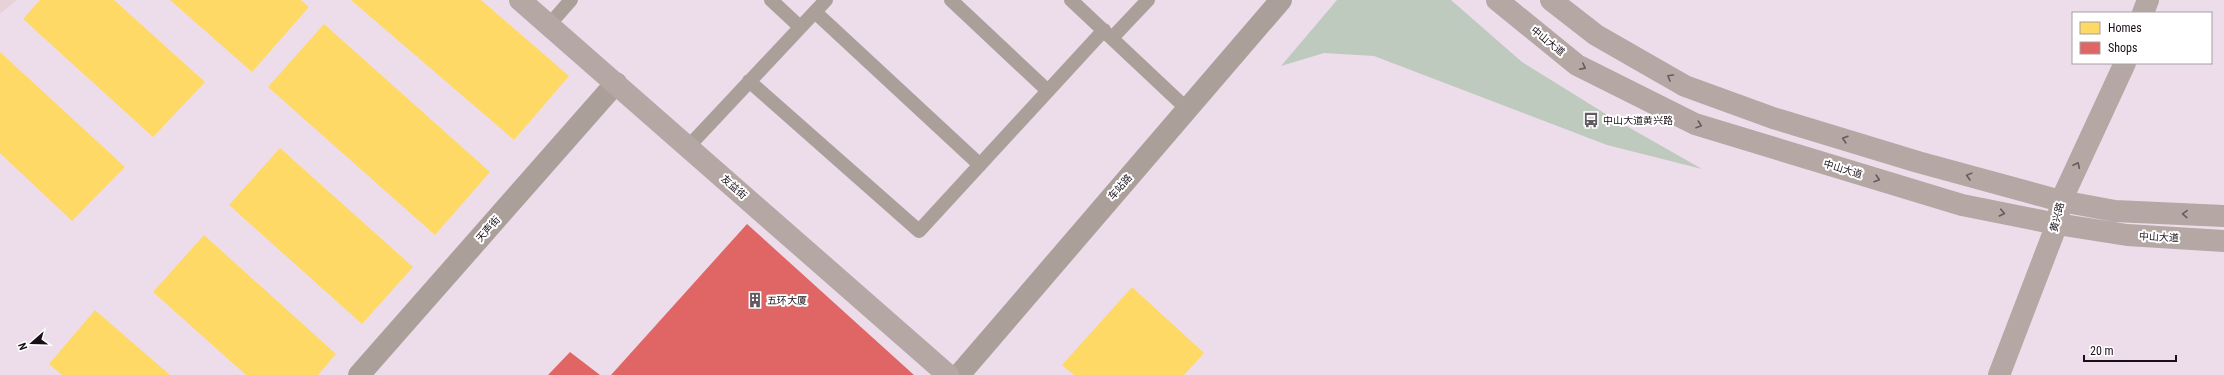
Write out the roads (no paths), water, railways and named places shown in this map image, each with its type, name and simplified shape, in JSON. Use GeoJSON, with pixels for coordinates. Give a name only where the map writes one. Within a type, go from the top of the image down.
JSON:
{"type":"FeatureCollection","features":[{"type":"Feature","properties":{"kind":"main road","name":"友益街"},"geometry":{"type":"LineString","coordinates":[[520,0],[948,375]]}},
{"type":"Feature","properties":{"kind":"main road","name":"中山大道"},"geometry":{"type":"LineString","coordinates":[[1497,0],[1577,65],[1695,124],[1962,205],[2057,224],[2127,235],[2224,241]]}},
{"type":"Feature","properties":{"kind":"main road"},"geometry":{"type":"LineString","coordinates":[[1551,0],[1596,35],[1685,86],[1773,118],[1918,162],[2061,201],[2115,211],[2224,216]]}},
{"type":"Feature","properties":{"kind":"main road"},"geometry":{"type":"LineString","coordinates":[[2143,12],[2148,0]]}},
{"type":"Feature","properties":{"kind":"main road","name":"黄兴路"},"geometry":{"type":"LineString","coordinates":[[1999,375],[2057,224],[2061,201],[2124,64]]}},
{"type":"Feature","properties":{"kind":"street","name":"车站路"},"geometry":{"type":"LineString","coordinates":[[959,375],[1281,0]]}},
{"type":"Feature","properties":{"kind":"street","name":"天声街"},"geometry":{"type":"LineString","coordinates":[[359,375],[616,83]]}},
{"type":"Feature","properties":{"kind":"lane"},"geometry":{"type":"LineString","coordinates":[[549,25],[571,0]]}},
{"type":"Feature","properties":{"kind":"lane"},"geometry":{"type":"LineString","coordinates":[[771,0],[800,27]]}},
{"type":"Feature","properties":{"kind":"lane"},"geometry":{"type":"LineString","coordinates":[[688,147],[826,0]]}},
{"type":"Feature","properties":{"kind":"lane"},"geometry":{"type":"LineString","coordinates":[[951,0],[1048,91]]}},
{"type":"Feature","properties":{"kind":"lane"},"geometry":{"type":"LineString","coordinates":[[1071,0],[1187,109]]}},
{"type":"Feature","properties":{"kind":"lane"},"geometry":{"type":"LineString","coordinates":[[750,81],[919,232],[1048,91],[1108,34],[1148,0]]}},
{"type":"Feature","properties":{"kind":"lane"},"geometry":{"type":"LineString","coordinates":[[815,12],[980,165]]}},
{"type":"Feature","properties":{"kind":"place","name":"中山大道黄兴路"},"geometry":{"type":"Point","coordinates":[1591,120]}},
{"type":"Feature","properties":{"kind":"place","name":"五环大厦"},"geometry":{"type":"Point","coordinates":[755,300]}}]}
